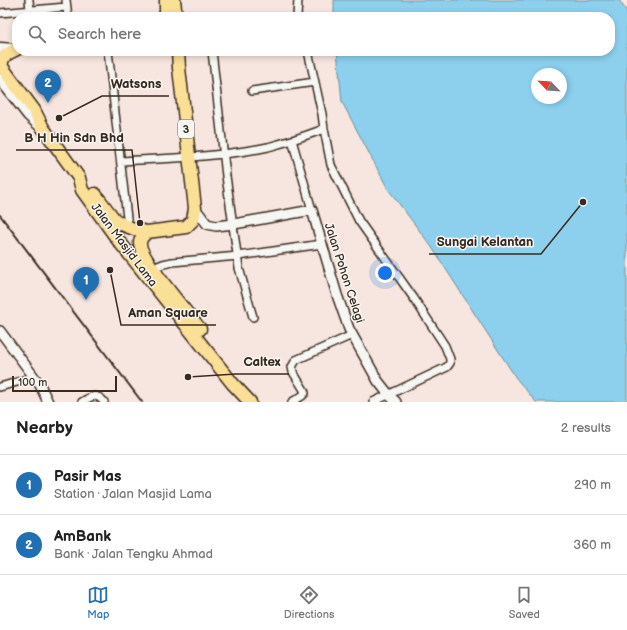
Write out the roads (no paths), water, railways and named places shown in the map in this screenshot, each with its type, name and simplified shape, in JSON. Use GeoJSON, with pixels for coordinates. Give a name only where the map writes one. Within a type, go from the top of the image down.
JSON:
{"type":"FeatureCollection","features":[{"type":"Feature","properties":{"kind":"highway"},"geometry":{"type":"LineString","coordinates":[[166,0],[166,12]]}},
{"type":"Feature","properties":{"kind":"highway"},"geometry":{"type":"LineString","coordinates":[[174,0],[175,12]]}},
{"type":"Feature","properties":{"kind":"highway","name":"3"},"geometry":{"type":"LineString","coordinates":[[12,52],[4,56],[2,59],[1,71],[34,110],[43,128]]}},
{"type":"Feature","properties":{"kind":"highway","name":"3"},"geometry":{"type":"LineString","coordinates":[[174,56],[179,68]]}},
{"type":"Feature","properties":{"kind":"highway","name":"3"},"geometry":{"type":"LineString","coordinates":[[147,232],[186,227],[193,220],[195,208],[178,56]]}},
{"type":"Feature","properties":{"kind":"highway","name":"Jalan Masjid Lama"},"geometry":{"type":"LineString","coordinates":[[43,128],[79,178],[89,185],[114,218],[128,227],[147,232]]}},
{"type":"Feature","properties":{"kind":"highway","name":"Jalan Masjid Lama"},"geometry":{"type":"LineString","coordinates":[[79,178],[82,190],[118,240],[226,370]]}},
{"type":"Feature","properties":{"kind":"highway","name":"Jalan Masjid Lama"},"geometry":{"type":"LineString","coordinates":[[147,232],[142,237],[140,246],[153,268],[250,402]]}},
{"type":"Feature","properties":{"kind":"main road"},"geometry":{"type":"LineString","coordinates":[[0,48],[12,49]]}},
{"type":"Feature","properties":{"kind":"main road"},"geometry":{"type":"LineString","coordinates":[[0,79],[28,115],[43,128]]}},
{"type":"Feature","properties":{"kind":"street"},"geometry":{"type":"LineString","coordinates":[[29,0],[30,10]]}},
{"type":"Feature","properties":{"kind":"street"},"geometry":{"type":"LineString","coordinates":[[297,12],[298,0]]}},
{"type":"Feature","properties":{"kind":"street"},"geometry":{"type":"LineString","coordinates":[[0,13],[30,10],[66,3]]}},
{"type":"Feature","properties":{"kind":"street"},"geometry":{"type":"LineString","coordinates":[[109,56],[128,227]]}},
{"type":"Feature","properties":{"kind":"street"},"geometry":{"type":"LineString","coordinates":[[213,56],[239,268],[253,317]]}},
{"type":"Feature","properties":{"kind":"street"},"geometry":{"type":"LineString","coordinates":[[309,56],[332,165],[359,220],[437,333],[445,346],[450,359],[450,363],[447,367],[372,402]]}},
{"type":"Feature","properties":{"kind":"street"},"geometry":{"type":"LineString","coordinates":[[252,91],[315,82]]}},
{"type":"Feature","properties":{"kind":"street"},"geometry":{"type":"LineString","coordinates":[[121,161],[190,157],[262,148],[324,129]]}},
{"type":"Feature","properties":{"kind":"street"},"geometry":{"type":"LineString","coordinates":[[195,208],[204,221],[216,226],[312,210],[292,140]]}},
{"type":"Feature","properties":{"kind":"street","name":"Jalan Pohon Celagi"},"geometry":{"type":"LineString","coordinates":[[312,210],[345,320],[378,381],[396,402]]}},
{"type":"Feature","properties":{"kind":"street"},"geometry":{"type":"LineString","coordinates":[[153,268],[172,262],[238,256],[322,244]]}},
{"type":"Feature","properties":{"kind":"street"},"geometry":{"type":"LineString","coordinates":[[0,331],[34,377],[48,402]]}},
{"type":"Feature","properties":{"kind":"street"},"geometry":{"type":"LineString","coordinates":[[292,402],[305,393],[293,372],[292,367],[296,360],[352,335]]}},
{"type":"Feature","properties":{"kind":"street"},"geometry":{"type":"LineString","coordinates":[[0,387],[34,377]]}},
{"type":"Feature","properties":{"kind":"street"},"geometry":{"type":"LineString","coordinates":[[82,402],[92,396],[95,396],[99,397],[104,402]]}},
{"type":"Feature","properties":{"kind":"water"},"geometry":{"type":"Polygon","coordinates":[[[334,0],[619,0],[627,12],[627,402],[536,402],[516,378],[431,246],[388,189],[342,102],[337,56],[615,56],[615,12],[334,12],[334,0]]]}},
{"type":"Feature","properties":{"kind":"railway"},"geometry":{"type":"LineString","coordinates":[[0,215],[142,402]]}},
{"type":"Feature","properties":{"kind":"place","name":"AmBank"},"geometry":{"type":"Point","coordinates":[48,103]}},
{"type":"Feature","properties":{"kind":"place","name":"Watsons"},"geometry":{"type":"Point","coordinates":[59,118]}},
{"type":"Feature","properties":{"kind":"place","name":"Sungai Kelantan"},"geometry":{"type":"Point","coordinates":[583,202]}},
{"type":"Feature","properties":{"kind":"place","name":"B H Hin Sdn Bhd"},"geometry":{"type":"Point","coordinates":[140,223]}},
{"type":"Feature","properties":{"kind":"place","name":"Aman Square"},"geometry":{"type":"Point","coordinates":[110,270]}},
{"type":"Feature","properties":{"kind":"place","name":"Pasir Mas"},"geometry":{"type":"Point","coordinates":[86,300]}},
{"type":"Feature","properties":{"kind":"place","name":"Caltex"},"geometry":{"type":"Point","coordinates":[188,377]}}]}
